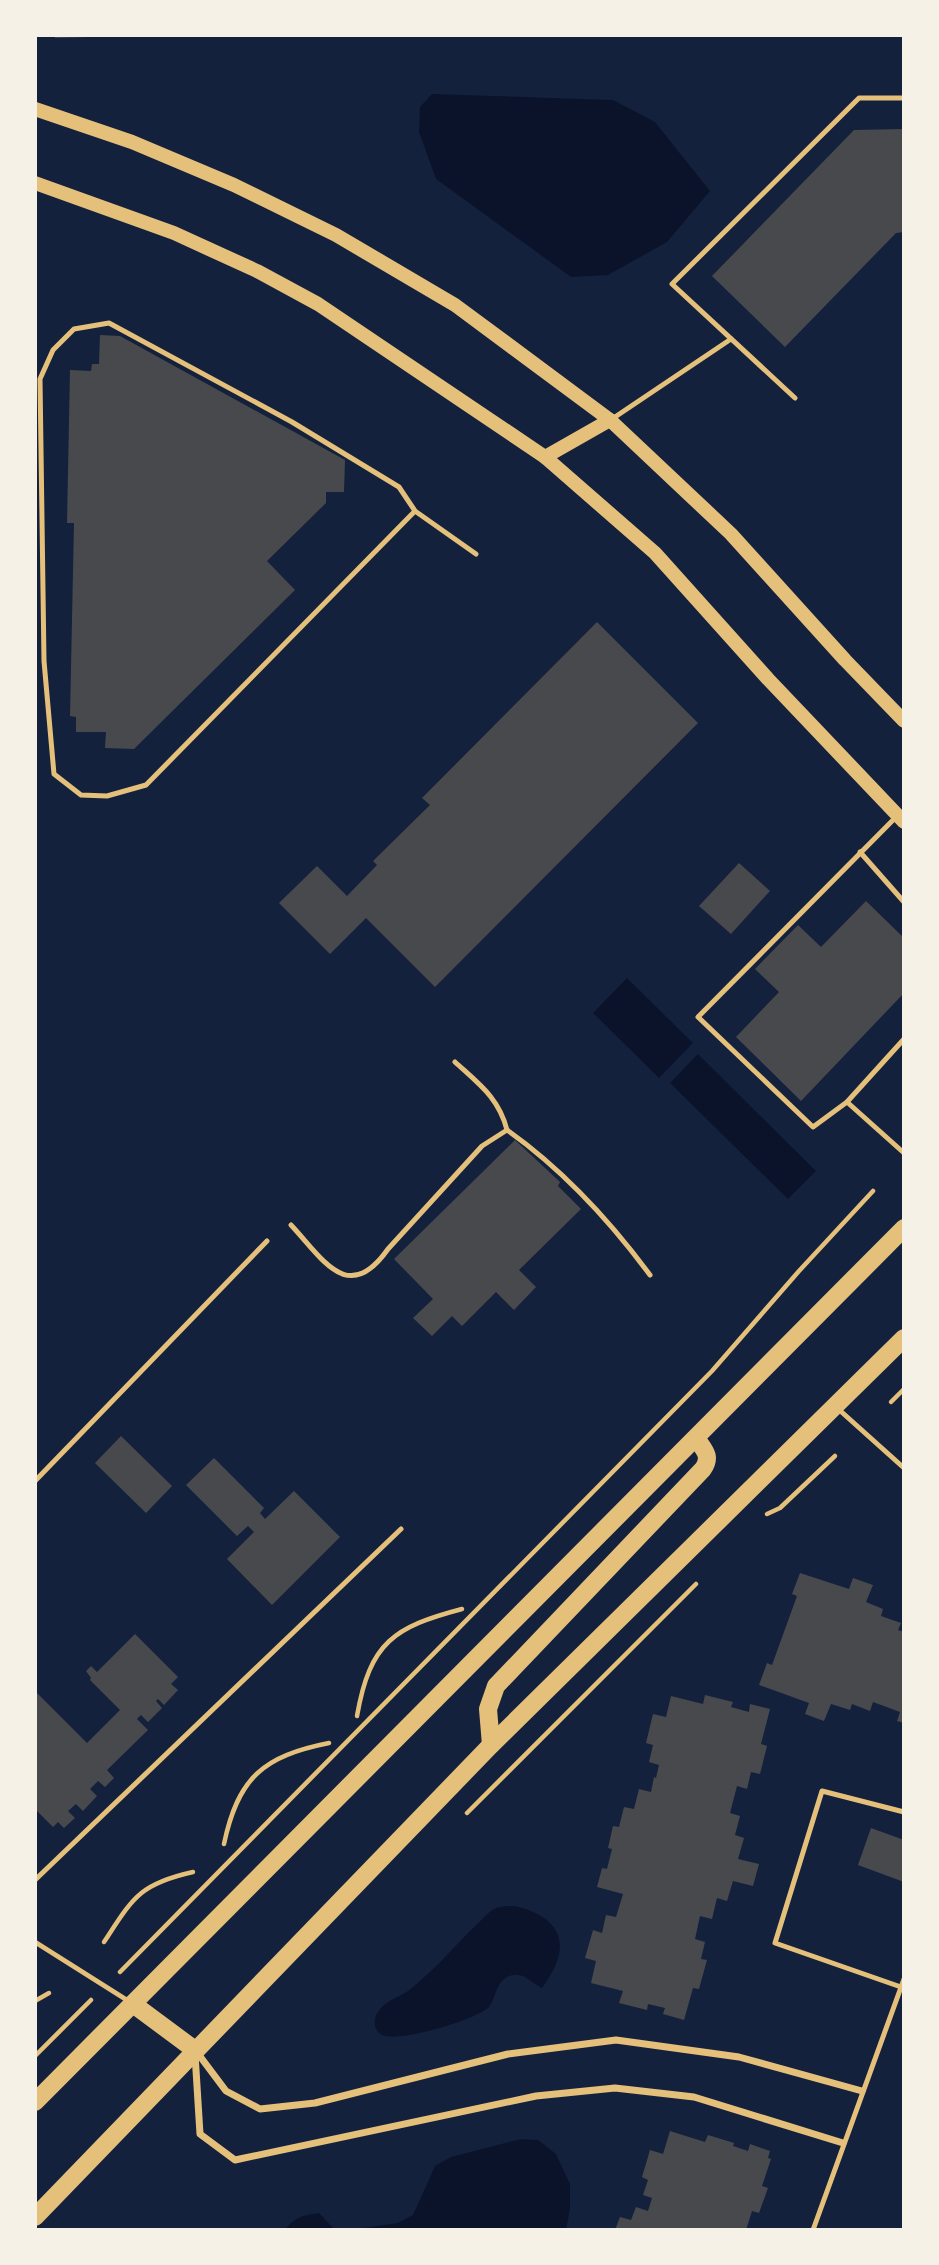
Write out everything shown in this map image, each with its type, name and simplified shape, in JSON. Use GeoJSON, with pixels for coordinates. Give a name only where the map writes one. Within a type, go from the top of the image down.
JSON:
{"type":"FeatureCollection","features":[{"type":"Feature","properties":{"kind":"main road"},"geometry":{"type":"LineString","coordinates":[[35,109],[132,142],[234,185],[336,235],[456,305],[610,420],[731,534],[904,721]]}},
{"type":"Feature","properties":{"kind":"main road"},"geometry":{"type":"LineString","coordinates":[[35,183],[174,233],[270,277],[318,304],[545,457],[655,554],[768,679],[901,819]]}},
{"type":"Feature","properties":{"kind":"main road"},"geometry":{"type":"LineString","coordinates":[[545,457],[610,420]]}},
{"type":"Feature","properties":{"kind":"main road"},"geometry":{"type":"LineString","coordinates":[[35,2102],[904,1228]]}},
{"type":"Feature","properties":{"kind":"main road"},"geometry":{"type":"LineString","coordinates":[[35,2217],[491,1745],[904,1338]]}},
{"type":"Feature","properties":{"kind":"main road"},"geometry":{"type":"LineString","coordinates":[[491,1745],[488,1709],[496,1686],[703,1469],[708,1462],[708,1454],[696,1438]]}},
{"type":"Feature","properties":{"kind":"main road"},"geometry":{"type":"LineString","coordinates":[[134,2004],[195,2050]]}},
{"type":"Feature","properties":{"kind":"street"},"geometry":{"type":"LineString","coordinates":[[195,2050],[226,2091],[260,2109],[315,2103],[509,2053],[616,2040],[739,2057],[862,2091]]}},
{"type":"Feature","properties":{"kind":"street"},"geometry":{"type":"LineString","coordinates":[[195,2050],[200,2134],[235,2160],[536,2096],[615,2088],[694,2096],[843,2143]]}},
{"type":"Feature","properties":{"kind":"lane"},"geometry":{"type":"LineString","coordinates":[[795,398],[671,284],[859,99],[904,98]]}},
{"type":"Feature","properties":{"kind":"lane"},"geometry":{"type":"LineString","coordinates":[[415,511],[146,785],[107,796],[81,795],[54,774],[44,661],[40,379],[53,350],[74,329],[109,323],[292,422],[399,487],[415,511],[476,554]]}},
{"type":"Feature","properties":{"kind":"lane"},"geometry":{"type":"LineString","coordinates":[[610,420],[731,339]]}},
{"type":"Feature","properties":{"kind":"lane"},"geometry":{"type":"LineString","coordinates":[[901,819],[860,852],[698,1017],[813,1127],[847,1102],[904,1039]]}},
{"type":"Feature","properties":{"kind":"lane"},"geometry":{"type":"LineString","coordinates":[[860,852],[904,902]]}},
{"type":"Feature","properties":{"kind":"lane"},"geometry":{"type":"LineString","coordinates":[[456,1062],[489,1094],[502,1111],[507,1130],[540,1154],[624,1240],[650,1275]]}},
{"type":"Feature","properties":{"kind":"lane"},"geometry":{"type":"LineString","coordinates":[[847,1102],[904,1153]]}},
{"type":"Feature","properties":{"kind":"lane"},"geometry":{"type":"LineString","coordinates":[[291,1225],[335,1272],[365,1274],[377,1264],[482,1146],[507,1130]]}},
{"type":"Feature","properties":{"kind":"lane"},"geometry":{"type":"LineString","coordinates":[[35,1481],[267,1241]]}},
{"type":"Feature","properties":{"kind":"lane"},"geometry":{"type":"LineString","coordinates":[[836,1407],[904,1468]]}},
{"type":"Feature","properties":{"kind":"lane"},"geometry":{"type":"LineString","coordinates":[[35,1880],[401,1530]]}},
{"type":"Feature","properties":{"kind":"lane"},"geometry":{"type":"LineString","coordinates":[[901,1987],[775,1943],[822,1791],[904,1812]]}},
{"type":"Feature","properties":{"kind":"lane"},"geometry":{"type":"LineString","coordinates":[[35,1942],[134,2004]]}},
{"type":"Feature","properties":{"kind":"lane"},"geometry":{"type":"LineString","coordinates":[[813,2230],[904,1979]]}},
{"type":"Feature","properties":{"kind":"path"},"geometry":{"type":"LineString","coordinates":[[146,1945],[712,1371],[873,1191]]}},
{"type":"Feature","properties":{"kind":"path"},"geometry":{"type":"LineString","coordinates":[[891,1402],[904,1389]]}},
{"type":"Feature","properties":{"kind":"path"},"geometry":{"type":"LineString","coordinates":[[759,1522],[769,1512],[780,1508],[835,1456]]}},
{"type":"Feature","properties":{"kind":"path"},"geometry":{"type":"LineString","coordinates":[[465,1814],[700,1580]]}},
{"type":"Feature","properties":{"kind":"path"},"geometry":{"type":"LineString","coordinates":[[357,1716],[367,1679],[387,1641],[394,1634],[422,1621],[462,1609]]}},
{"type":"Feature","properties":{"kind":"path"},"geometry":{"type":"LineString","coordinates":[[225,1844],[230,1817],[256,1772],[291,1754],[329,1743]]}},
{"type":"Feature","properties":{"kind":"path"},"geometry":{"type":"LineString","coordinates":[[104,1942],[132,1899],[169,1878],[193,1872]]}},
{"type":"Feature","properties":{"kind":"path"},"geometry":{"type":"LineString","coordinates":[[35,2001],[49,1993]]}},
{"type":"Feature","properties":{"kind":"path"},"geometry":{"type":"LineString","coordinates":[[35,2056],[54,2037]]}},
{"type":"Feature","properties":{"kind":"water"},"geometry":{"type":"Polygon","coordinates":[[[432,94],[613,100],[655,122],[710,191],[667,242],[608,275],[571,277],[436,179],[419,132],[420,107],[432,94]]]}},
{"type":"Feature","properties":{"kind":"water"},"geometry":{"type":"Polygon","coordinates":[[[627,978],[693,1043],[659,1078],[593,1013],[627,978]]]}},
{"type":"Feature","properties":{"kind":"water"},"geometry":{"type":"Polygon","coordinates":[[[698,1054],[816,1171],[788,1199],[670,1083],[698,1054]]]}},
{"type":"Feature","properties":{"kind":"water"},"geometry":{"type":"Polygon","coordinates":[[[515,1906],[545,1918],[558,1936],[560,1948],[557,1960],[542,1988],[514,1975],[500,1983],[489,2007],[469,2018],[404,2036],[391,2037],[379,2033],[375,2021],[381,2008],[421,1980],[491,1911],[499,1907],[515,1906]]]}},
{"type":"Feature","properties":{"kind":"water"},"geometry":{"type":"Polygon","coordinates":[[[521,2139],[538,2140],[556,2154],[570,2184],[570,2209],[566,2230],[350,2230],[398,2223],[413,2215],[435,2166],[451,2157],[521,2139]]]}},
{"type":"Feature","properties":{"kind":"water"},"geometry":{"type":"Polygon","coordinates":[[[319,2213],[335,2230],[285,2230],[300,2217],[319,2213]]]}},
{"type":"Feature","properties":{"kind":"building"},"geometry":{"type":"Polygon","coordinates":[[[55,35],[90,35],[90,37],[55,38],[55,35]]]}},
{"type":"Feature","properties":{"kind":"building"},"geometry":{"type":"Polygon","coordinates":[[[904,129],[904,232],[896,233],[785,347],[712,276],[854,130],[904,129]]]}},
{"type":"Feature","properties":{"kind":"building"},"geometry":{"type":"Polygon","coordinates":[[[100,335],[120,336],[345,460],[344,492],[326,492],[326,503],[267,561],[295,590],[134,749],[105,748],[106,732],[76,732],[76,717],[70,716],[74,523],[67,523],[70,370],[91,371],[92,364],[99,364],[100,335]]]}},
{"type":"Feature","properties":{"kind":"building"},"geometry":{"type":"Polygon","coordinates":[[[597,622],[698,723],[435,987],[366,918],[330,954],[279,903],[317,866],[347,896],[377,865],[373,861],[430,805],[422,798],[597,622]]]}},
{"type":"Feature","properties":{"kind":"building"},"geometry":{"type":"Polygon","coordinates":[[[739,863],[770,891],[731,934],[699,906],[739,863]]]}},
{"type":"Feature","properties":{"kind":"building"},"geometry":{"type":"Polygon","coordinates":[[[866,901],[904,938],[904,993],[801,1101],[736,1037],[779,992],[755,969],[798,925],[821,947],[866,901]]]}},
{"type":"Feature","properties":{"kind":"building"},"geometry":{"type":"Polygon","coordinates":[[[515,1140],[560,1182],[558,1186],[581,1209],[519,1270],[536,1287],[514,1310],[496,1292],[462,1326],[452,1316],[432,1336],[413,1318],[433,1299],[394,1259],[515,1140]]]}},
{"type":"Feature","properties":{"kind":"building"},"geometry":{"type":"Polygon","coordinates":[[[121,1436],[172,1486],[146,1513],[95,1463],[121,1436]]]}},
{"type":"Feature","properties":{"kind":"building"},"geometry":{"type":"Polygon","coordinates":[[[214,1458],[264,1508],[260,1513],[265,1519],[294,1491],[340,1537],[272,1605],[227,1559],[254,1532],[248,1526],[237,1536],[186,1485],[214,1458]]]}},
{"type":"Feature","properties":{"kind":"building"},"geometry":{"type":"Polygon","coordinates":[[[800,1573],[849,1589],[853,1578],[873,1585],[866,1602],[883,1609],[881,1616],[901,1623],[898,1630],[904,1632],[904,1723],[897,1721],[900,1712],[873,1702],[870,1711],[852,1704],[850,1710],[831,1704],[824,1721],[805,1714],[809,1703],[759,1685],[767,1663],[772,1665],[797,1596],[792,1594],[800,1573]]]}},
{"type":"Feature","properties":{"kind":"building"},"geometry":{"type":"Polygon","coordinates":[[[135,1634],[178,1677],[171,1684],[178,1690],[164,1705],[158,1699],[156,1701],[162,1708],[148,1722],[141,1715],[137,1719],[148,1730],[107,1770],[114,1778],[105,1787],[98,1781],[90,1789],[97,1796],[83,1811],[76,1804],[68,1811],[75,1818],[64,1828],[58,1822],[53,1827],[35,1809],[35,1691],[87,1743],[120,1710],[90,1680],[86,1671],[91,1666],[97,1672],[135,1634]]]}},
{"type":"Feature","properties":{"kind":"building"},"geometry":{"type":"Polygon","coordinates":[[[705,1695],[733,1702],[731,1707],[749,1712],[750,1704],[770,1709],[761,1744],[767,1746],[760,1774],[751,1772],[747,1789],[737,1786],[730,1813],[740,1816],[735,1835],[744,1838],[738,1859],[759,1864],[753,1886],[733,1881],[727,1901],[717,1898],[712,1919],[700,1916],[695,1939],[705,1942],[701,1959],[707,1960],[699,1989],[693,1988],[684,2020],[663,2014],[665,2008],[648,2004],[647,2010],[619,2003],[623,1991],[591,1983],[596,1961],[585,1958],[593,1930],[602,1933],[606,1915],[616,1917],[623,1894],[597,1887],[602,1868],[607,1869],[612,1849],[608,1848],[613,1826],[619,1827],[624,1807],[634,1809],[639,1789],[651,1792],[654,1777],[656,1778],[659,1765],[649,1762],[653,1745],[646,1743],[653,1714],[666,1717],[671,1696],[703,1704],[705,1695]]]}},
{"type":"Feature","properties":{"kind":"building"},"geometry":{"type":"Polygon","coordinates":[[[871,1828],[904,1840],[904,1882],[858,1865],[871,1828]]]}},
{"type":"Feature","properties":{"kind":"building"},"geometry":{"type":"Polygon","coordinates":[[[670,2131],[705,2142],[708,2135],[734,2143],[733,2146],[748,2151],[750,2144],[770,2151],[768,2158],[771,2159],[762,2186],[768,2188],[759,2213],[752,2211],[746,2230],[615,2230],[620,2217],[631,2220],[636,2207],[648,2211],[652,2198],[643,2195],[648,2180],[642,2177],[650,2150],[663,2154],[670,2131]]]}}]}
